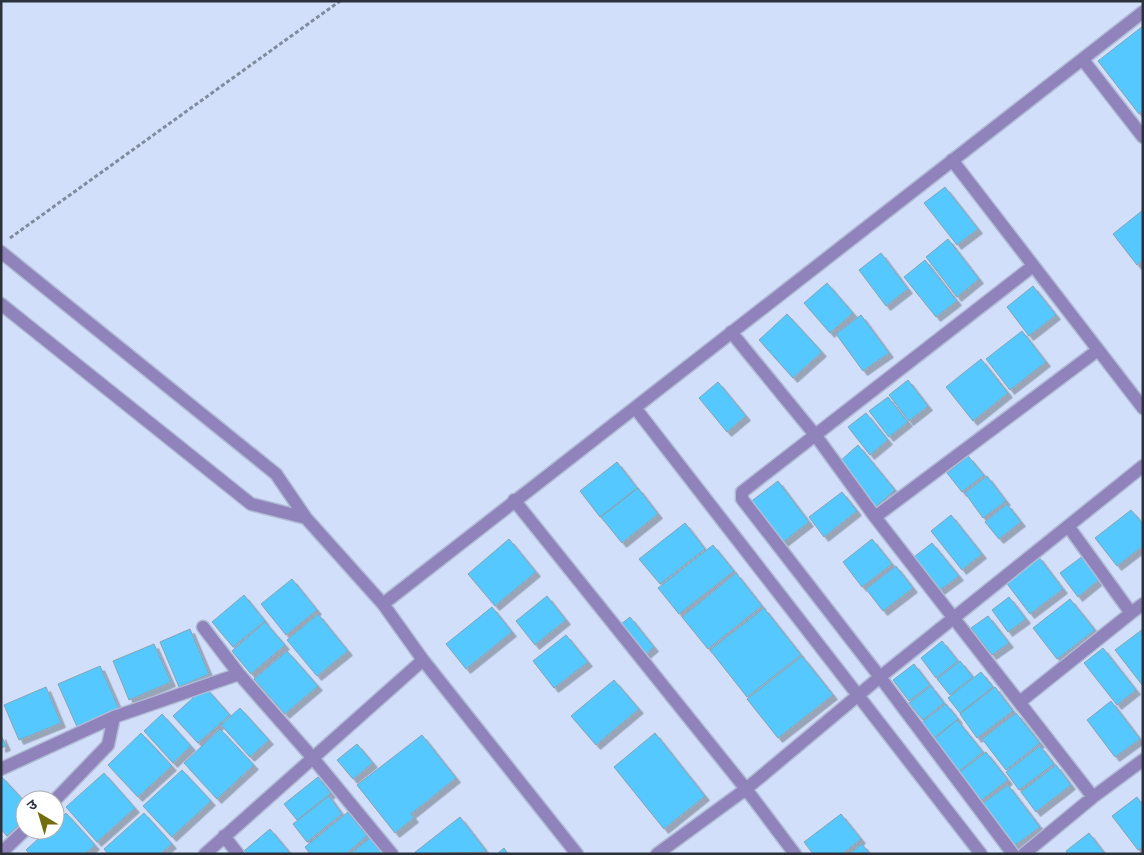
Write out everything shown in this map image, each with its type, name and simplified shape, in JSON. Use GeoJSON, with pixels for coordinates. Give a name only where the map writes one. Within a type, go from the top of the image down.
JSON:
{"type":"FeatureCollection","features":[{"type":"Feature","properties":{"kind":"street"},"geometry":{"type":"LineString","coordinates":[[383,604],[514,500],[636,409],[731,332],[1143,12]]}},
{"type":"Feature","properties":{"kind":"street"},"geometry":{"type":"LineString","coordinates":[[1083,60],[1143,137]]}},
{"type":"Feature","properties":{"kind":"street"},"geometry":{"type":"LineString","coordinates":[[952,160],[1143,408]]}},
{"type":"Feature","properties":{"kind":"street"},"geometry":{"type":"LineString","coordinates":[[1,252],[276,474],[306,518],[383,604],[423,660],[577,854]]}},
{"type":"Feature","properties":{"kind":"street"},"geometry":{"type":"LineString","coordinates":[[1013,854],[880,677],[742,499],[742,492],[1033,266]]}},
{"type":"Feature","properties":{"kind":"street"},"geometry":{"type":"LineString","coordinates":[[1,304],[251,504],[306,518]]}},
{"type":"Feature","properties":{"kind":"street"},"geometry":{"type":"LineString","coordinates":[[731,332],[816,436],[875,517],[1021,701],[1094,797]]}},
{"type":"Feature","properties":{"kind":"street"},"geometry":{"type":"LineString","coordinates":[[875,517],[1098,350]]}},
{"type":"Feature","properties":{"kind":"street"},"geometry":{"type":"LineString","coordinates":[[636,409],[981,854]]}},
{"type":"Feature","properties":{"kind":"street"},"geometry":{"type":"LineString","coordinates":[[657,854],[746,789],[880,677],[1143,466]]}},
{"type":"Feature","properties":{"kind":"street"},"geometry":{"type":"LineString","coordinates":[[514,500],[796,854]]}},
{"type":"Feature","properties":{"kind":"street"},"geometry":{"type":"LineString","coordinates":[[1068,526],[1131,613]]}},
{"type":"Feature","properties":{"kind":"street"},"geometry":{"type":"LineString","coordinates":[[1021,701],[1143,604]]}},
{"type":"Feature","properties":{"kind":"street"},"geometry":{"type":"LineString","coordinates":[[203,627],[238,674],[312,757],[392,854]]}},
{"type":"Feature","properties":{"kind":"street"},"geometry":{"type":"LineString","coordinates":[[205,854],[423,660]]}},
{"type":"Feature","properties":{"kind":"street"},"geometry":{"type":"LineString","coordinates":[[1,769],[114,717],[238,674]]}},
{"type":"Feature","properties":{"kind":"street"},"geometry":{"type":"LineString","coordinates":[[64,790],[108,744],[114,717]]}},
{"type":"Feature","properties":{"kind":"street"},"geometry":{"type":"LineString","coordinates":[[1024,854],[1143,760]]}},
{"type":"Feature","properties":{"kind":"street"},"geometry":{"type":"LineString","coordinates":[[224,836],[238,854]]}},
{"type":"Feature","properties":{"kind":"street"},"geometry":{"type":"LineString","coordinates":[[1,853],[15,840]]}},
{"type":"Feature","properties":{"kind":"path"},"geometry":{"type":"LineString","coordinates":[[9,238],[340,1]]}},
{"type":"Feature","properties":{"kind":"building"},"geometry":{"type":"Polygon","coordinates":[[[1143,26],[1143,111],[1139,114],[1098,61],[1143,26]]]}},
{"type":"Feature","properties":{"kind":"building"},"geometry":{"type":"Polygon","coordinates":[[[945,187],[978,229],[957,245],[924,203],[945,187]]]}},
{"type":"Feature","properties":{"kind":"building"},"geometry":{"type":"Polygon","coordinates":[[[1143,210],[1143,260],[1137,265],[1113,234],[1143,210]]]}},
{"type":"Feature","properties":{"kind":"building"},"geometry":{"type":"Polygon","coordinates":[[[948,239],[979,279],[957,297],[926,257],[948,239]]]}},
{"type":"Feature","properties":{"kind":"building"},"geometry":{"type":"Polygon","coordinates":[[[881,253],[908,289],[886,306],[859,270],[881,253]]]}},
{"type":"Feature","properties":{"kind":"building"},"geometry":{"type":"Polygon","coordinates":[[[925,260],[957,301],[936,317],[904,277],[925,260]]]}},
{"type":"Feature","properties":{"kind":"building"},"geometry":{"type":"Polygon","coordinates":[[[827,283],[853,313],[830,333],[804,303],[827,283]]]}},
{"type":"Feature","properties":{"kind":"building"},"geometry":{"type":"Polygon","coordinates":[[[1033,286],[1056,315],[1029,336],[1007,307],[1033,286]]]}},
{"type":"Feature","properties":{"kind":"building"},"geometry":{"type":"Polygon","coordinates":[[[787,314],[822,352],[793,378],[759,340],[787,314]]]}},
{"type":"Feature","properties":{"kind":"building"},"geometry":{"type":"Polygon","coordinates":[[[861,315],[889,353],[863,371],[836,334],[861,315]]]}},
{"type":"Feature","properties":{"kind":"building"},"geometry":{"type":"Polygon","coordinates":[[[1022,331],[1046,362],[1010,390],[986,359],[1022,331]]]}},
{"type":"Feature","properties":{"kind":"building"},"geometry":{"type":"Polygon","coordinates":[[[981,359],[1008,393],[973,421],[946,387],[981,359]]]}},
{"type":"Feature","properties":{"kind":"building"},"geometry":{"type":"Polygon","coordinates":[[[908,380],[928,406],[909,421],[889,395],[908,380]]]}},
{"type":"Feature","properties":{"kind":"building"},"geometry":{"type":"Polygon","coordinates":[[[718,382],[746,416],[727,432],[699,398],[718,382]]]}},
{"type":"Feature","properties":{"kind":"building"},"geometry":{"type":"Polygon","coordinates":[[[888,397],[908,422],[889,437],[869,411],[888,397]]]}},
{"type":"Feature","properties":{"kind":"building"},"geometry":{"type":"Polygon","coordinates":[[[866,413],[888,440],[870,455],[848,427],[866,413]]]}},
{"type":"Feature","properties":{"kind":"building"},"geometry":{"type":"Polygon","coordinates":[[[858,445],[895,490],[876,507],[839,462],[858,445]]]}},
{"type":"Feature","properties":{"kind":"building"},"geometry":{"type":"Polygon","coordinates":[[[968,456],[984,475],[962,492],[947,473],[968,456]]]}},
{"type":"Feature","properties":{"kind":"building"},"geometry":{"type":"Polygon","coordinates":[[[617,462],[637,488],[600,517],[580,491],[617,462]]]}},
{"type":"Feature","properties":{"kind":"building"},"geometry":{"type":"Polygon","coordinates":[[[987,476],[1006,501],[983,518],[965,493],[987,476]]]}},
{"type":"Feature","properties":{"kind":"building"},"geometry":{"type":"Polygon","coordinates":[[[778,481],[809,522],[782,543],[749,503],[778,481]]]}},
{"type":"Feature","properties":{"kind":"building"},"geometry":{"type":"Polygon","coordinates":[[[638,488],[658,514],[622,543],[601,517],[638,488]]]}},
{"type":"Feature","properties":{"kind":"building"},"geometry":{"type":"Polygon","coordinates":[[[842,492],[857,511],[824,537],[809,517],[842,492]]]}},
{"type":"Feature","properties":{"kind":"building"},"geometry":{"type":"Polygon","coordinates":[[[1007,504],[1021,522],[999,539],[985,522],[1007,504]]]}},
{"type":"Feature","properties":{"kind":"building"},"geometry":{"type":"Polygon","coordinates":[[[1131,510],[1143,524],[1143,546],[1117,566],[1095,538],[1131,510]]]}},
{"type":"Feature","properties":{"kind":"building"},"geometry":{"type":"Polygon","coordinates":[[[951,515],[982,554],[962,570],[931,531],[951,515]]]}},
{"type":"Feature","properties":{"kind":"building"},"geometry":{"type":"Polygon","coordinates":[[[685,523],[705,549],[660,584],[639,559],[685,523]]]}},
{"type":"Feature","properties":{"kind":"building"},"geometry":{"type":"Polygon","coordinates":[[[509,539],[536,572],[495,606],[468,574],[509,539]]]}},
{"type":"Feature","properties":{"kind":"building"},"geometry":{"type":"Polygon","coordinates":[[[872,539],[892,564],[862,587],[843,562],[872,539]]]}},
{"type":"Feature","properties":{"kind":"building"},"geometry":{"type":"Polygon","coordinates":[[[932,543],[959,576],[940,590],[914,557],[932,543]]]}},
{"type":"Feature","properties":{"kind":"building"},"geometry":{"type":"Polygon","coordinates":[[[713,545],[734,571],[679,614],[658,588],[713,545]]]}},
{"type":"Feature","properties":{"kind":"building"},"geometry":{"type":"Polygon","coordinates":[[[1038,556],[1063,589],[1030,614],[1005,581],[1038,556]]]}},
{"type":"Feature","properties":{"kind":"building"},"geometry":{"type":"Polygon","coordinates":[[[1083,556],[1100,579],[1078,597],[1060,573],[1083,556]]]}},
{"type":"Feature","properties":{"kind":"building"},"geometry":{"type":"Polygon","coordinates":[[[896,566],[913,588],[883,611],[866,589],[896,566]]]}},
{"type":"Feature","properties":{"kind":"building"},"geometry":{"type":"Polygon","coordinates":[[[736,573],[762,606],[708,649],[682,617],[736,573]]]}},
{"type":"Feature","properties":{"kind":"building"},"geometry":{"type":"Polygon","coordinates":[[[292,579],[317,610],[286,635],[261,604],[292,579]]]}},
{"type":"Feature","properties":{"kind":"building"},"geometry":{"type":"Polygon","coordinates":[[[244,595],[265,621],[233,647],[212,622],[244,595]]]}},
{"type":"Feature","properties":{"kind":"building"},"geometry":{"type":"Polygon","coordinates":[[[547,596],[566,620],[535,645],[516,621],[547,596]]]}},
{"type":"Feature","properties":{"kind":"building"},"geometry":{"type":"Polygon","coordinates":[[[1009,597],[1026,619],[1008,632],[992,610],[1009,597]]]}},
{"type":"Feature","properties":{"kind":"building"},"geometry":{"type":"Polygon","coordinates":[[[1070,599],[1095,630],[1057,659],[1033,628],[1070,599]]]}},
{"type":"Feature","properties":{"kind":"building"},"geometry":{"type":"Polygon","coordinates":[[[492,607],[512,632],[466,669],[446,644],[492,607]]]}},
{"type":"Feature","properties":{"kind":"building"},"geometry":{"type":"Polygon","coordinates":[[[764,608],[801,655],[747,697],[710,650],[764,608]]]}},
{"type":"Feature","properties":{"kind":"building"},"geometry":{"type":"Polygon","coordinates":[[[318,614],[348,651],[317,676],[287,640],[318,614]]]}},
{"type":"Feature","properties":{"kind":"building"},"geometry":{"type":"Polygon","coordinates":[[[988,616],[1009,643],[992,655],[971,628],[988,616]]]}},
{"type":"Feature","properties":{"kind":"building"},"geometry":{"type":"Polygon","coordinates":[[[630,617],[654,647],[645,655],[621,624],[630,617]]]}},
{"type":"Feature","properties":{"kind":"building"},"geometry":{"type":"Polygon","coordinates":[[[265,622],[285,645],[251,674],[232,651],[265,622]]]}},
{"type":"Feature","properties":{"kind":"building"},"geometry":{"type":"Polygon","coordinates":[[[190,629],[209,674],[179,687],[160,642],[190,629]]]}},
{"type":"Feature","properties":{"kind":"building"},"geometry":{"type":"Polygon","coordinates":[[[1143,629],[1143,686],[1115,650],[1143,629]]]}},
{"type":"Feature","properties":{"kind":"building"},"geometry":{"type":"Polygon","coordinates":[[[566,635],[588,662],[554,688],[533,661],[566,635]]]}},
{"type":"Feature","properties":{"kind":"building"},"geometry":{"type":"Polygon","coordinates":[[[942,641],[958,661],[936,678],[921,658],[942,641]]]}},
{"type":"Feature","properties":{"kind":"building"},"geometry":{"type":"Polygon","coordinates":[[[154,644],[171,682],[129,700],[113,661],[154,644]]]}},
{"type":"Feature","properties":{"kind":"building"},"geometry":{"type":"Polygon","coordinates":[[[1103,648],[1136,690],[1117,705],[1084,663],[1103,648]]]}},
{"type":"Feature","properties":{"kind":"building"},"geometry":{"type":"Polygon","coordinates":[[[287,651],[318,686],[285,714],[254,679],[287,651]]]}},
{"type":"Feature","properties":{"kind":"building"},"geometry":{"type":"Polygon","coordinates":[[[802,656],[833,695],[778,738],[747,699],[802,656]]]}},
{"type":"Feature","properties":{"kind":"building"},"geometry":{"type":"Polygon","coordinates":[[[960,661],[973,677],[950,695],[937,679],[960,661]]]}},
{"type":"Feature","properties":{"kind":"building"},"geometry":{"type":"Polygon","coordinates":[[[914,664],[930,685],[909,701],[893,680],[914,664]]]}},
{"type":"Feature","properties":{"kind":"building"},"geometry":{"type":"Polygon","coordinates":[[[100,666],[120,711],[78,729],[58,684],[100,666]]]}},
{"type":"Feature","properties":{"kind":"building"},"geometry":{"type":"Polygon","coordinates":[[[981,672],[993,687],[960,713],[948,698],[981,672]]]}},
{"type":"Feature","properties":{"kind":"building"},"geometry":{"type":"Polygon","coordinates":[[[614,680],[639,709],[596,745],[571,716],[614,680]]]}},
{"type":"Feature","properties":{"kind":"building"},"geometry":{"type":"Polygon","coordinates":[[[931,686],[944,703],[923,720],[909,703],[931,686]]]}},
{"type":"Feature","properties":{"kind":"building"},"geometry":{"type":"Polygon","coordinates":[[[46,687],[61,723],[19,740],[4,705],[46,687]]]}},
{"type":"Feature","properties":{"kind":"building"},"geometry":{"type":"Polygon","coordinates":[[[205,687],[230,715],[198,743],[173,716],[205,687]]]}},
{"type":"Feature","properties":{"kind":"building"},"geometry":{"type":"Polygon","coordinates":[[[995,687],[1013,711],[977,738],[960,714],[995,687]]]}},
{"type":"Feature","properties":{"kind":"building"},"geometry":{"type":"Polygon","coordinates":[[[1111,701],[1140,739],[1115,757],[1087,720],[1111,701]]]}},
{"type":"Feature","properties":{"kind":"building"},"geometry":{"type":"Polygon","coordinates":[[[946,704],[958,719],[930,741],[918,725],[946,704]]]}},
{"type":"Feature","properties":{"kind":"building"},"geometry":{"type":"Polygon","coordinates":[[[240,708],[269,740],[250,757],[221,725],[240,708]]]}},
{"type":"Feature","properties":{"kind":"building"},"geometry":{"type":"Polygon","coordinates":[[[1016,713],[1040,743],[1006,770],[982,739],[1016,713]]]}},
{"type":"Feature","properties":{"kind":"building"},"geometry":{"type":"Polygon","coordinates":[[[162,714],[191,746],[173,763],[144,731],[162,714]]]}},
{"type":"Feature","properties":{"kind":"building"},"geometry":{"type":"Polygon","coordinates":[[[957,720],[983,752],[957,773],[931,742],[957,720]]]}},
{"type":"Feature","properties":{"kind":"building"},"geometry":{"type":"Polygon","coordinates":[[[220,729],[254,765],[217,799],[184,763],[220,729]]]}},
{"type":"Feature","properties":{"kind":"building"},"geometry":{"type":"Polygon","coordinates":[[[141,733],[172,766],[138,797],[108,765],[141,733]]]}},
{"type":"Feature","properties":{"kind":"building"},"geometry":{"type":"Polygon","coordinates":[[[655,733],[705,796],[664,829],[614,767],[655,733]]]}},
{"type":"Feature","properties":{"kind":"building"},"geometry":{"type":"Polygon","coordinates":[[[1,735],[6,746],[1,748],[1,735]]]}},
{"type":"Feature","properties":{"kind":"building"},"geometry":{"type":"Polygon","coordinates":[[[422,735],[456,778],[411,814],[414,818],[395,833],[357,785],[422,735]]]}},
{"type":"Feature","properties":{"kind":"building"},"geometry":{"type":"Polygon","coordinates":[[[357,744],[373,763],[353,779],[337,760],[357,744]]]}},
{"type":"Feature","properties":{"kind":"building"},"geometry":{"type":"Polygon","coordinates":[[[1040,746],[1054,764],[1019,790],[1006,772],[1040,746]]]}},
{"type":"Feature","properties":{"kind":"building"},"geometry":{"type":"Polygon","coordinates":[[[986,752],[1008,780],[978,803],[957,774],[986,752]]]}},
{"type":"Feature","properties":{"kind":"building"},"geometry":{"type":"Polygon","coordinates":[[[1056,765],[1071,785],[1036,812],[1021,792],[1056,765]]]}},
{"type":"Feature","properties":{"kind":"building"},"geometry":{"type":"Polygon","coordinates":[[[182,770],[211,801],[172,837],[143,806],[182,770]]]}},
{"type":"Feature","properties":{"kind":"building"},"geometry":{"type":"Polygon","coordinates":[[[104,773],[135,808],[97,842],[66,807],[104,773]]]}},
{"type":"Feature","properties":{"kind":"building"},"geometry":{"type":"Polygon","coordinates":[[[1,776],[15,791],[15,828],[7,836],[1,829],[1,776]]]}},
{"type":"Feature","properties":{"kind":"building"},"geometry":{"type":"Polygon","coordinates":[[[318,777],[331,793],[297,820],[284,804],[318,777]]]}},
{"type":"Feature","properties":{"kind":"building"},"geometry":{"type":"Polygon","coordinates":[[[1008,785],[1040,827],[1014,846],[983,803],[1008,785]]]}},
{"type":"Feature","properties":{"kind":"building"},"geometry":{"type":"Polygon","coordinates":[[[329,796],[342,814],[307,842],[293,824],[329,796]]]}},
{"type":"Feature","properties":{"kind":"building"},"geometry":{"type":"Polygon","coordinates":[[[1137,797],[1143,805],[1143,847],[1138,850],[1112,816],[1137,797]]]}},
{"type":"Feature","properties":{"kind":"building"},"geometry":{"type":"Polygon","coordinates":[[[348,812],[367,836],[346,854],[310,854],[305,847],[348,812]]]}},
{"type":"Feature","properties":{"kind":"building"},"geometry":{"type":"Polygon","coordinates":[[[144,813],[172,844],[160,854],[108,854],[104,849],[144,813]]]}},
{"type":"Feature","properties":{"kind":"building"},"geometry":{"type":"Polygon","coordinates":[[[65,814],[95,845],[85,854],[30,854],[26,850],[37,840],[65,840],[65,814]]]}},
{"type":"Feature","properties":{"kind":"building"},"geometry":{"type":"Polygon","coordinates":[[[841,814],[861,839],[842,854],[813,854],[804,842],[841,814]]]}},
{"type":"Feature","properties":{"kind":"building"},"geometry":{"type":"Polygon","coordinates":[[[460,817],[487,852],[414,853],[460,817]]]}},
{"type":"Feature","properties":{"kind":"building"},"geometry":{"type":"Polygon","coordinates":[[[270,829],[291,854],[246,854],[244,851],[270,829]]]}},
{"type":"Feature","properties":{"kind":"building"},"geometry":{"type":"Polygon","coordinates":[[[1089,833],[1105,854],[1068,854],[1066,851],[1089,833]]]}},
{"type":"Feature","properties":{"kind":"building"},"geometry":{"type":"Polygon","coordinates":[[[370,838],[382,854],[350,854],[370,838]]]}},
{"type":"Feature","properties":{"kind":"building"},"geometry":{"type":"Polygon","coordinates":[[[862,844],[870,854],[849,854],[862,844]]]}},
{"type":"Feature","properties":{"kind":"building"},"geometry":{"type":"Polygon","coordinates":[[[504,848],[508,854],[497,854],[504,848]]]}}]}
